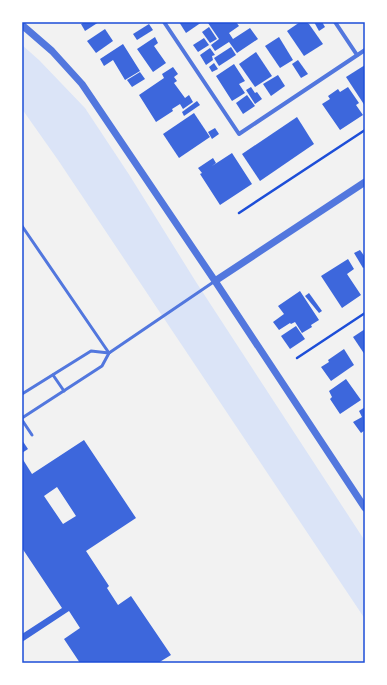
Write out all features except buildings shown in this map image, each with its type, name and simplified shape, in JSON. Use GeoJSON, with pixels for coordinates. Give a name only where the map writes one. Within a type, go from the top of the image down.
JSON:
{"type":"FeatureCollection","features":[{"type":"Feature","properties":{"kind":"street"},"geometry":{"type":"LineString","coordinates":[[164,22],[239,134],[365,50]]}},
{"type":"Feature","properties":{"kind":"street"},"geometry":{"type":"LineString","coordinates":[[335,22],[357,55]]}},
{"type":"Feature","properties":{"kind":"street"},"geometry":{"type":"LineString","coordinates":[[22,25],[52,51],[82,84],[215,281],[365,508]]}},
{"type":"Feature","properties":{"kind":"street"},"geometry":{"type":"LineString","coordinates":[[215,281],[365,182]]}},
{"type":"Feature","properties":{"kind":"lane"},"geometry":{"type":"LineString","coordinates":[[22,226],[110,353]]}},
{"type":"Feature","properties":{"kind":"lane"},"geometry":{"type":"LineString","coordinates":[[22,235],[26,232]]}},
{"type":"Feature","properties":{"kind":"lane"},"geometry":{"type":"LineString","coordinates":[[32,435],[22,419],[102,366],[110,353],[215,281]]}},
{"type":"Feature","properties":{"kind":"lane"},"geometry":{"type":"LineString","coordinates":[[22,394],[91,351],[110,353]]}},
{"type":"Feature","properties":{"kind":"lane"},"geometry":{"type":"LineString","coordinates":[[53,375],[64,391]]}},
{"type":"Feature","properties":{"kind":"path"},"geometry":{"type":"LineString","coordinates":[[239,213],[365,130]]}},
{"type":"Feature","properties":{"kind":"path"},"geometry":{"type":"LineString","coordinates":[[297,358],[365,313]]}},
{"type":"Feature","properties":{"kind":"shaded area"},"geometry":{"type":"Polygon","coordinates":[[[22,45],[39,60],[85,108],[130,176],[196,282],[365,541],[365,619],[58,160],[22,109],[22,45]]]}}]}
